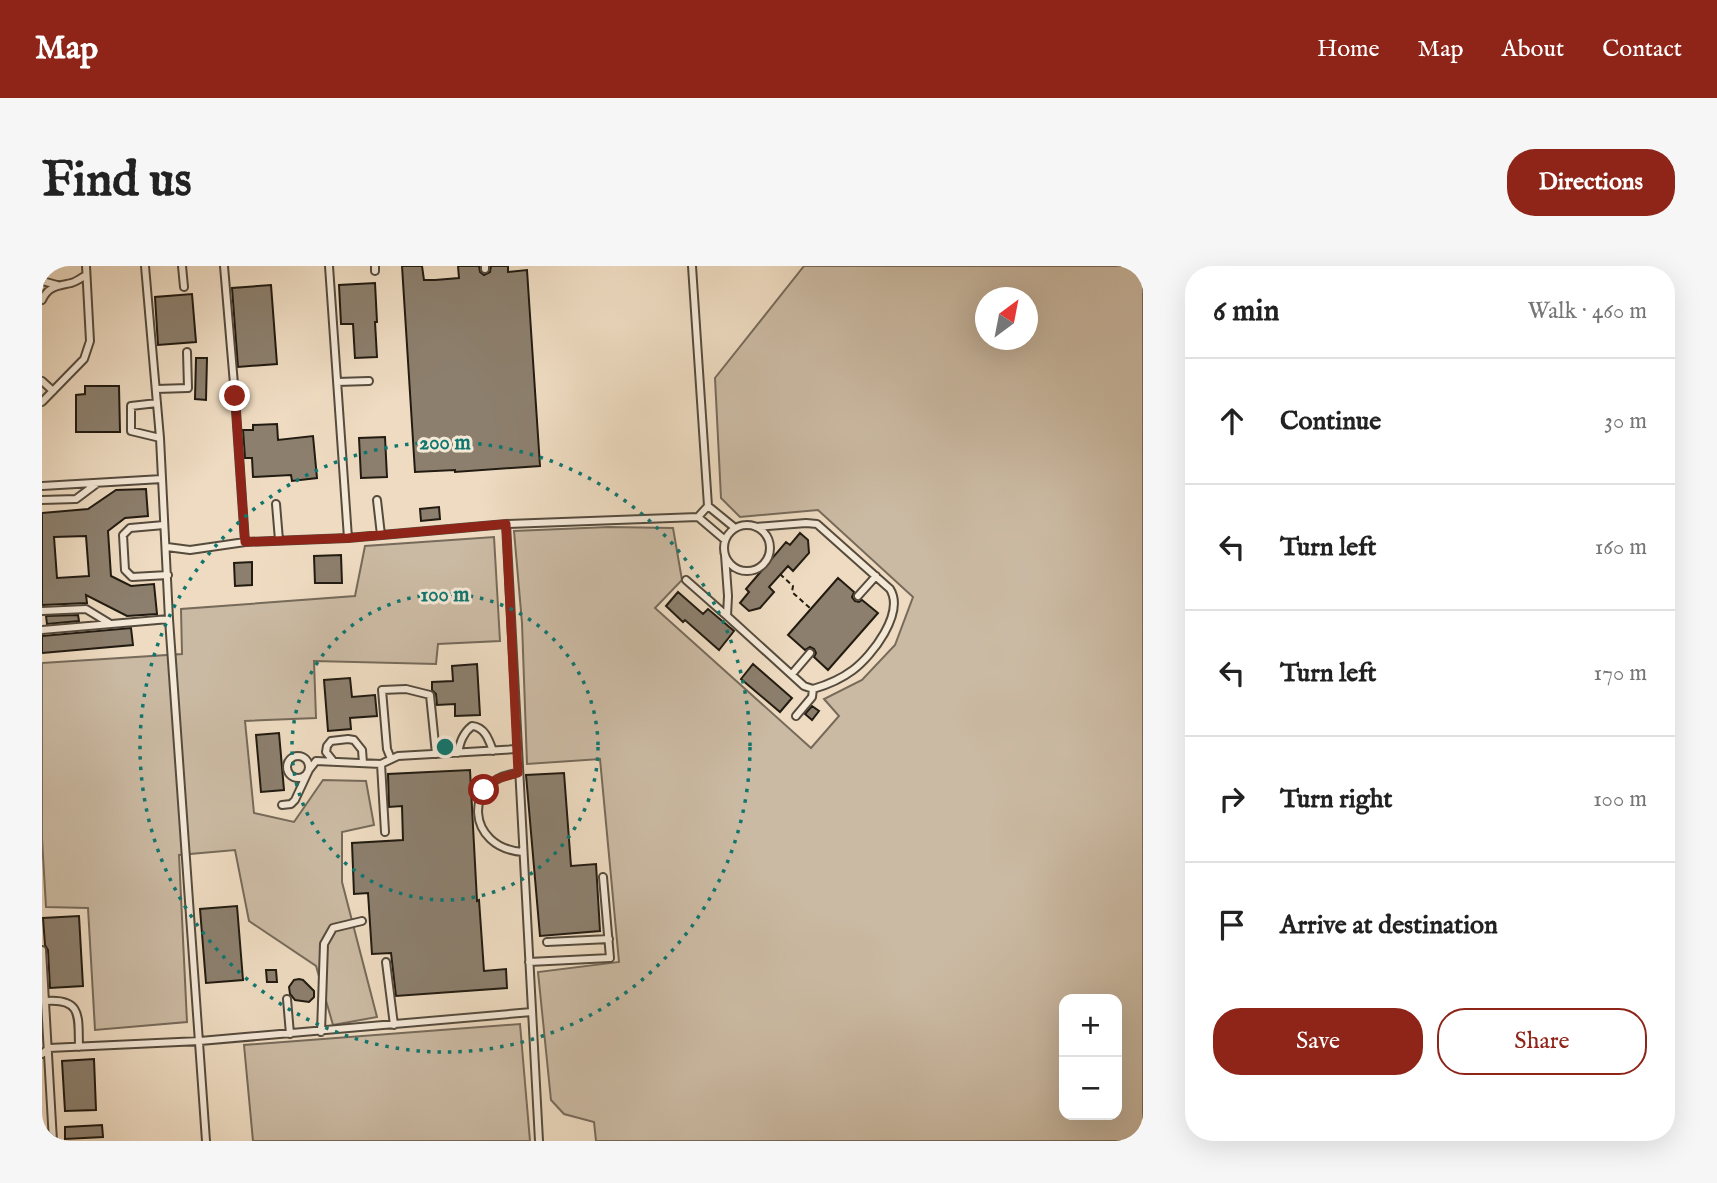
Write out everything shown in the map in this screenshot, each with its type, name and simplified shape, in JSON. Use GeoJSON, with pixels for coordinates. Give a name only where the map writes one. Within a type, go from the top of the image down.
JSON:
{"type":"FeatureCollection","features":[{"type":"Feature","properties":{"kind":"lane"},"geometry":{"type":"LineString","coordinates":[[42,402],[83,359],[90,341],[86,266]]}},
{"type":"Feature","properties":{"kind":"lane"},"geometry":{"type":"LineString","coordinates":[[145,266],[160,438],[169,618],[206,1141]]}},
{"type":"Feature","properties":{"kind":"lane"},"geometry":{"type":"LineString","coordinates":[[182,266],[184,286]]}},
{"type":"Feature","properties":{"kind":"lane"},"geometry":{"type":"LineString","coordinates":[[224,266],[245,542]]}},
{"type":"Feature","properties":{"kind":"lane"},"geometry":{"type":"LineString","coordinates":[[329,266],[348,538]]}},
{"type":"Feature","properties":{"kind":"lane"},"geometry":{"type":"LineString","coordinates":[[692,266],[708,506],[698,517]]}},
{"type":"Feature","properties":{"kind":"lane"},"geometry":{"type":"LineString","coordinates":[[42,281],[57,285],[73,283],[86,275]]}},
{"type":"Feature","properties":{"kind":"lane"},"geometry":{"type":"LineString","coordinates":[[42,300],[45,293],[57,285]]}},
{"type":"Feature","properties":{"kind":"lane"},"geometry":{"type":"LineString","coordinates":[[156,389],[188,388],[187,352]]}},
{"type":"Feature","properties":{"kind":"lane"},"geometry":{"type":"LineString","coordinates":[[42,381],[52,390]]}},
{"type":"Feature","properties":{"kind":"lane"},"geometry":{"type":"LineString","coordinates":[[337,382],[369,381]]}},
{"type":"Feature","properties":{"kind":"lane"},"geometry":{"type":"LineString","coordinates":[[42,388],[52,390]]}},
{"type":"Feature","properties":{"kind":"lane"},"geometry":{"type":"LineString","coordinates":[[157,403],[131,407],[131,432],[160,438]]}},
{"type":"Feature","properties":{"kind":"lane"},"geometry":{"type":"LineString","coordinates":[[42,486],[162,479]]}},
{"type":"Feature","properties":{"kind":"lane"},"geometry":{"type":"LineString","coordinates":[[42,500],[76,499],[97,483]]}},
{"type":"Feature","properties":{"kind":"lane"},"geometry":{"type":"LineString","coordinates":[[377,500],[381,535]]}},
{"type":"Feature","properties":{"kind":"lane"},"geometry":{"type":"LineString","coordinates":[[276,503],[279,540]]}},
{"type":"Feature","properties":{"kind":"lane"},"geometry":{"type":"LineString","coordinates":[[708,506],[736,528]]}},
{"type":"Feature","properties":{"kind":"lane"},"geometry":{"type":"LineString","coordinates":[[167,547],[190,550],[245,542],[348,538],[506,524],[698,517],[725,540]]}},
{"type":"Feature","properties":{"kind":"lane"},"geometry":{"type":"LineString","coordinates":[[756,527],[812,522],[890,589],[895,600],[885,632],[864,661],[852,671],[813,690]]}},
{"type":"Feature","properties":{"kind":"lane"},"geometry":{"type":"LineString","coordinates":[[506,524],[539,1141]]}},
{"type":"Feature","properties":{"kind":"lane"},"geometry":{"type":"LineString","coordinates":[[164,525],[130,528],[123,535],[125,570],[132,577],[168,575]]}},
{"type":"Feature","properties":{"kind":"lane"},"geometry":{"type":"LineString","coordinates":[[725,555],[734,567],[741,570],[756,569],[762,565],[769,552],[769,545],[762,531],[756,527],[749,525],[729,533],[724,547],[727,616]]}},
{"type":"Feature","properties":{"kind":"lane"},"geometry":{"type":"LineString","coordinates":[[858,596],[876,576]]}},
{"type":"Feature","properties":{"kind":"lane"},"geometry":{"type":"LineString","coordinates":[[686,580],[804,685],[813,690]]}},
{"type":"Feature","properties":{"kind":"lane"},"geometry":{"type":"LineString","coordinates":[[42,611],[86,609],[110,624]]}},
{"type":"Feature","properties":{"kind":"lane"},"geometry":{"type":"LineString","coordinates":[[42,630],[169,618]]}},
{"type":"Feature","properties":{"kind":"lane"},"geometry":{"type":"LineString","coordinates":[[792,674],[810,653]]}},
{"type":"Feature","properties":{"kind":"lane"},"geometry":{"type":"LineString","coordinates":[[391,759],[387,749],[382,690],[406,689],[430,695],[436,754]]}},
{"type":"Feature","properties":{"kind":"lane"},"geometry":{"type":"LineString","coordinates":[[796,716],[812,697],[813,690]]}},
{"type":"Feature","properties":{"kind":"lane"},"geometry":{"type":"LineString","coordinates":[[458,753],[463,737],[472,726],[477,726],[486,734],[494,751]]}},
{"type":"Feature","properties":{"kind":"lane"},"geometry":{"type":"LineString","coordinates":[[334,762],[326,752],[327,746],[331,741],[348,739],[354,740],[362,750],[363,763]]}},
{"type":"Feature","properties":{"kind":"lane"},"geometry":{"type":"LineString","coordinates":[[282,805],[291,804],[295,800],[316,761],[381,764],[398,756],[517,749]]}},
{"type":"Feature","properties":{"kind":"lane"},"geometry":{"type":"LineString","coordinates":[[381,764],[385,832]]}},
{"type":"Feature","properties":{"kind":"lane"},"geometry":{"type":"LineString","coordinates":[[518,773],[504,775],[490,784],[484,790],[478,813],[479,822],[489,838],[505,849],[523,852]]}},
{"type":"Feature","properties":{"kind":"lane"},"geometry":{"type":"LineString","coordinates":[[529,962],[610,958],[603,877]]}},
{"type":"Feature","properties":{"kind":"lane"},"geometry":{"type":"LineString","coordinates":[[321,1032],[324,944],[333,928],[362,921]]}},
{"type":"Feature","properties":{"kind":"lane"},"geometry":{"type":"LineString","coordinates":[[547,942],[609,939]]}},
{"type":"Feature","properties":{"kind":"lane"},"geometry":{"type":"LineString","coordinates":[[42,950],[53,1141]]}},
{"type":"Feature","properties":{"kind":"lane"},"geometry":{"type":"LineString","coordinates":[[386,962],[394,1025]]}},
{"type":"Feature","properties":{"kind":"lane"},"geometry":{"type":"LineString","coordinates":[[287,999],[290,1034]]}},
{"type":"Feature","properties":{"kind":"lane"},"geometry":{"type":"LineString","coordinates":[[46,1001],[65,1001],[77,1011],[79,1047]]}},
{"type":"Feature","properties":{"kind":"lane"},"geometry":{"type":"LineString","coordinates":[[42,1054],[49,1048],[321,1032],[532,1012]]}},
{"type":"Feature","properties":{"kind":"path"},"geometry":{"type":"LineString","coordinates":[[780,574],[793,586],[792,592],[811,609]]}},
{"type":"Feature","properties":{"kind":"shaded area"},"geometry":{"type":"Polygon","coordinates":[[[804,266],[1143,266],[1143,1141],[596,1141],[594,1122],[564,1114],[551,1100],[538,972],[619,962],[600,759],[527,764],[522,623],[514,531],[609,527],[673,528],[682,580],[655,608],[811,748],[839,716],[824,699],[862,680],[895,645],[913,597],[818,510],[740,517],[721,498],[715,378],[804,266]]]}},
{"type":"Feature","properties":{"kind":"shaded area"},"geometry":{"type":"Polygon","coordinates":[[[494,537],[500,641],[438,644],[436,664],[314,661],[316,718],[245,721],[254,813],[294,822],[323,780],[366,781],[374,825],[342,832],[342,882],[377,1017],[333,1025],[316,966],[249,921],[235,850],[179,855],[187,1022],[95,1030],[88,908],[46,907],[42,839],[42,663],[182,654],[181,609],[355,596],[365,546],[494,537]]]}},
{"type":"Feature","properties":{"kind":"shaded area"},"geometry":{"type":"Polygon","coordinates":[[[520,1024],[530,1141],[253,1141],[244,1045],[520,1024]]]}},
{"type":"Feature","properties":{"kind":"building"},"geometry":{"type":"Polygon","coordinates":[[[402,266],[422,266],[424,280],[459,278],[458,266],[479,266],[484,275],[490,272],[491,266],[508,266],[508,272],[527,270],[540,466],[415,472],[402,266]]]}},
{"type":"Feature","properties":{"kind":"building"},"geometry":{"type":"Polygon","coordinates":[[[375,283],[377,357],[355,358],[353,324],[341,324],[339,285],[375,283]]]}},
{"type":"Feature","properties":{"kind":"building"},"geometry":{"type":"Polygon","coordinates":[[[271,285],[277,364],[238,367],[232,288],[271,285]]]}},
{"type":"Feature","properties":{"kind":"building"},"geometry":{"type":"Polygon","coordinates":[[[192,294],[196,342],[158,345],[155,297],[192,294]]]}},
{"type":"Feature","properties":{"kind":"building"},"geometry":{"type":"Polygon","coordinates":[[[196,358],[207,358],[206,400],[195,399],[196,358]]]}},
{"type":"Feature","properties":{"kind":"building"},"geometry":{"type":"Polygon","coordinates":[[[85,386],[119,386],[120,432],[76,432],[76,395],[85,394],[85,386]]]}},
{"type":"Feature","properties":{"kind":"building"},"geometry":{"type":"Polygon","coordinates":[[[277,424],[278,440],[313,436],[317,478],[292,481],[291,475],[253,477],[252,458],[245,458],[243,430],[253,430],[253,425],[277,424]]]}},
{"type":"Feature","properties":{"kind":"building"},"geometry":{"type":"Polygon","coordinates":[[[385,437],[387,477],[361,478],[359,438],[385,437]]]}},
{"type":"Feature","properties":{"kind":"building"},"geometry":{"type":"Polygon","coordinates":[[[146,489],[148,516],[125,518],[108,531],[111,576],[131,586],[154,584],[157,614],[127,616],[86,595],[87,603],[42,605],[42,513],[88,509],[116,490],[146,489]],[[86,536],[54,537],[57,578],[89,576],[86,536]]]}},
{"type":"Feature","properties":{"kind":"building"},"geometry":{"type":"Polygon","coordinates":[[[439,507],[440,519],[421,521],[420,509],[439,507]]]}},
{"type":"Feature","properties":{"kind":"building"},"geometry":{"type":"Polygon","coordinates":[[[800,533],[808,540],[809,553],[793,571],[788,566],[769,587],[774,592],[760,608],[749,611],[740,603],[749,592],[746,589],[786,542],[790,545],[800,533]]]}},
{"type":"Feature","properties":{"kind":"building"},"geometry":{"type":"Polygon","coordinates":[[[341,555],[342,583],[315,583],[314,556],[341,555]]]}},
{"type":"Feature","properties":{"kind":"building"},"geometry":{"type":"Polygon","coordinates":[[[252,562],[252,585],[235,586],[234,563],[252,562]]]}},
{"type":"Feature","properties":{"kind":"building"},"geometry":{"type":"Polygon","coordinates":[[[838,578],[854,592],[852,597],[855,601],[862,600],[878,613],[828,670],[814,657],[814,649],[810,647],[805,650],[788,635],[838,578]]]}},
{"type":"Feature","properties":{"kind":"building"},"geometry":{"type":"Polygon","coordinates":[[[678,592],[703,614],[708,609],[734,631],[719,650],[666,606],[678,592]]]}},
{"type":"Feature","properties":{"kind":"building"},"geometry":{"type":"Polygon","coordinates":[[[78,615],[79,621],[47,624],[46,616],[78,615]]]}},
{"type":"Feature","properties":{"kind":"building"},"geometry":{"type":"Polygon","coordinates":[[[131,628],[133,645],[42,653],[42,636],[131,628]]]}},
{"type":"Feature","properties":{"kind":"building"},"geometry":{"type":"Polygon","coordinates":[[[477,664],[480,715],[455,716],[455,704],[437,705],[432,682],[453,681],[452,666],[477,664]]]}},
{"type":"Feature","properties":{"kind":"building"},"geometry":{"type":"Polygon","coordinates":[[[753,664],[792,698],[780,712],[741,679],[753,664]]]}},
{"type":"Feature","properties":{"kind":"building"},"geometry":{"type":"Polygon","coordinates":[[[350,678],[352,697],[375,695],[377,716],[350,718],[351,729],[328,731],[324,680],[350,678]]]}},
{"type":"Feature","properties":{"kind":"building"},"geometry":{"type":"Polygon","coordinates":[[[812,706],[819,711],[812,720],[805,714],[812,706]]]}},
{"type":"Feature","properties":{"kind":"building"},"geometry":{"type":"Polygon","coordinates":[[[279,733],[284,790],[261,792],[256,735],[279,733]]]}},
{"type":"Feature","properties":{"kind":"building"},"geometry":{"type":"Polygon","coordinates":[[[470,770],[477,901],[479,900],[484,971],[506,969],[507,988],[396,996],[391,953],[372,954],[368,893],[354,894],[352,843],[403,840],[402,806],[389,807],[388,774],[470,770]]]}},
{"type":"Feature","properties":{"kind":"building"},"geometry":{"type":"Polygon","coordinates":[[[564,773],[571,866],[596,864],[600,931],[540,936],[526,775],[564,773]]]}},
{"type":"Feature","properties":{"kind":"building"},"geometry":{"type":"Polygon","coordinates":[[[237,906],[243,980],[206,983],[200,909],[237,906]]]}},
{"type":"Feature","properties":{"kind":"building"},"geometry":{"type":"Polygon","coordinates":[[[79,916],[83,986],[50,988],[43,918],[79,916]]]}},
{"type":"Feature","properties":{"kind":"building"},"geometry":{"type":"Polygon","coordinates":[[[266,970],[276,970],[277,982],[267,982],[266,970]]]}},
{"type":"Feature","properties":{"kind":"building"},"geometry":{"type":"Polygon","coordinates":[[[299,979],[314,991],[314,997],[309,1002],[295,1000],[290,994],[289,987],[294,980],[299,979]]]}},
{"type":"Feature","properties":{"kind":"building"},"geometry":{"type":"Polygon","coordinates":[[[94,1059],[96,1110],[65,1111],[62,1061],[94,1059]]]}},
{"type":"Feature","properties":{"kind":"building"},"geometry":{"type":"Polygon","coordinates":[[[102,1125],[103,1137],[65,1139],[65,1127],[102,1125]]]}},
{"type":"Feature","properties":{"kind":"route"},"geometry":{"type":"LineString","coordinates":[[235,396],[245,542],[348,538],[506,524],[518,773],[504,775],[484,790]]}}]}
